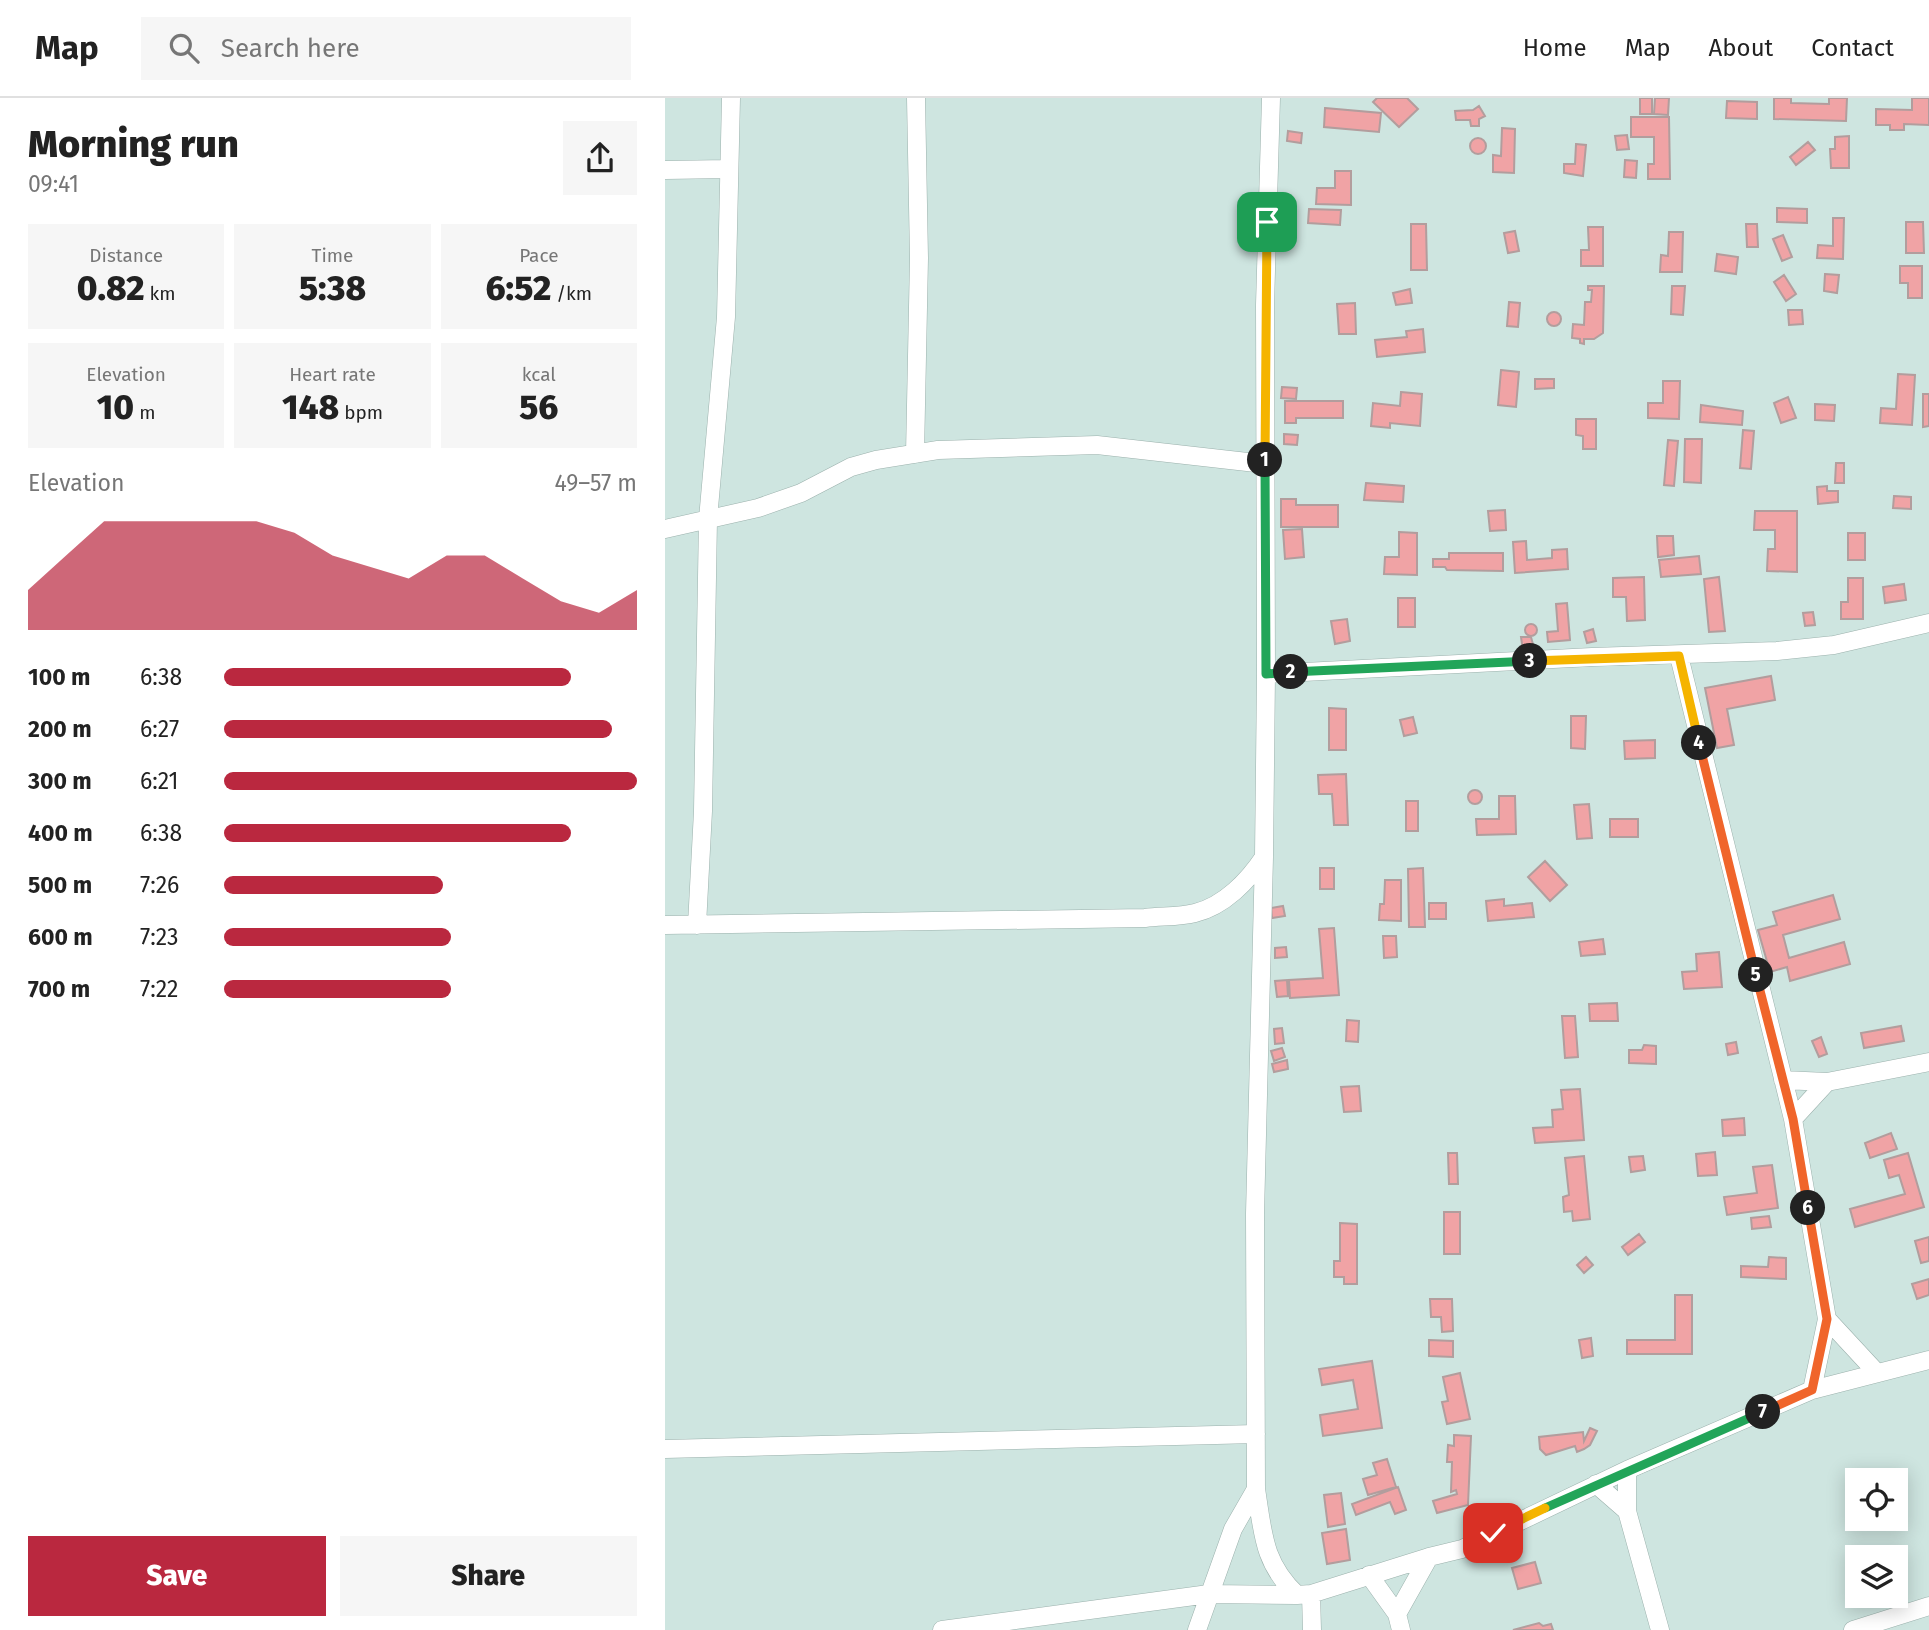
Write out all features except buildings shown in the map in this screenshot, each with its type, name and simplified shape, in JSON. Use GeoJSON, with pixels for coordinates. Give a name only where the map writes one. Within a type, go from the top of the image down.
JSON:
{"type":"FeatureCollection","features":[{"type":"Feature","properties":{"kind":"street"},"geometry":{"type":"LineString","coordinates":[[697,925],[703,811],[708,519],[726,317],[731,98]]}},
{"type":"Feature","properties":{"kind":"street"},"geometry":{"type":"LineString","coordinates":[[915,454],[919,258],[916,98]]}},
{"type":"Feature","properties":{"kind":"street"},"geometry":{"type":"LineString","coordinates":[[1271,98],[1265,305],[1266,674],[1255,1214],[1256,1489],[1266,1550],[1279,1578],[1304,1595],[1312,1630]]}},
{"type":"Feature","properties":{"kind":"street"},"geometry":{"type":"LineString","coordinates":[[665,170],[729,169]]}},
{"type":"Feature","properties":{"kind":"street"},"geometry":{"type":"LineString","coordinates":[[665,529],[758,508],[801,493],[851,467],[915,454],[995,446],[1097,445],[1265,464]]}},
{"type":"Feature","properties":{"kind":"street"},"geometry":{"type":"LineString","coordinates":[[1266,674],[1592,657],[1679,656],[1834,645],[1929,623]]}},
{"type":"Feature","properties":{"kind":"street"},"geometry":{"type":"LineString","coordinates":[[1679,656],[1793,1119],[1827,1319],[1812,1390]]}},
{"type":"Feature","properties":{"kind":"street"},"geometry":{"type":"LineString","coordinates":[[665,926],[1118,918],[1196,913],[1233,892],[1254,872],[1263,857]]}},
{"type":"Feature","properties":{"kind":"street"},"geometry":{"type":"LineString","coordinates":[[1783,1080],[1827,1082],[1929,1062]]}},
{"type":"Feature","properties":{"kind":"street"},"geometry":{"type":"LineString","coordinates":[[1793,1119],[1827,1082]]}},
{"type":"Feature","properties":{"kind":"street"},"geometry":{"type":"LineString","coordinates":[[1827,1319],[1877,1373]]}},
{"type":"Feature","properties":{"kind":"street"},"geometry":{"type":"LineString","coordinates":[[942,1630],[1209,1594],[1304,1595],[1462,1549],[1627,1470],[1812,1390],[1877,1373],[1927,1365]]}},
{"type":"Feature","properties":{"kind":"street"},"geometry":{"type":"LineString","coordinates":[[665,1449],[1256,1433]]}},
{"type":"Feature","properties":{"kind":"street"},"geometry":{"type":"LineString","coordinates":[[1627,1470],[1627,1511],[1660,1630]]}},
{"type":"Feature","properties":{"kind":"street"},"geometry":{"type":"LineString","coordinates":[[1596,1485],[1627,1511]]}},
{"type":"Feature","properties":{"kind":"street"},"geometry":{"type":"LineString","coordinates":[[1197,1630],[1233,1529],[1256,1489]]}},
{"type":"Feature","properties":{"kind":"street"},"geometry":{"type":"LineString","coordinates":[[1399,1622],[1429,1557]]}},
{"type":"Feature","properties":{"kind":"street"},"geometry":{"type":"LineString","coordinates":[[1369,1575],[1399,1622]]}},
{"type":"Feature","properties":{"kind":"street"},"geometry":{"type":"LineString","coordinates":[[1853,1630],[1929,1606]]}},
{"type":"Feature","properties":{"kind":"route"},"geometry":{"type":"LineString","coordinates":[[1267,222],[1266,674],[1592,657],[1679,656],[1723,845],[1793,1119],[1827,1319],[1812,1390],[1627,1470],[1493,1533]]}}]}
